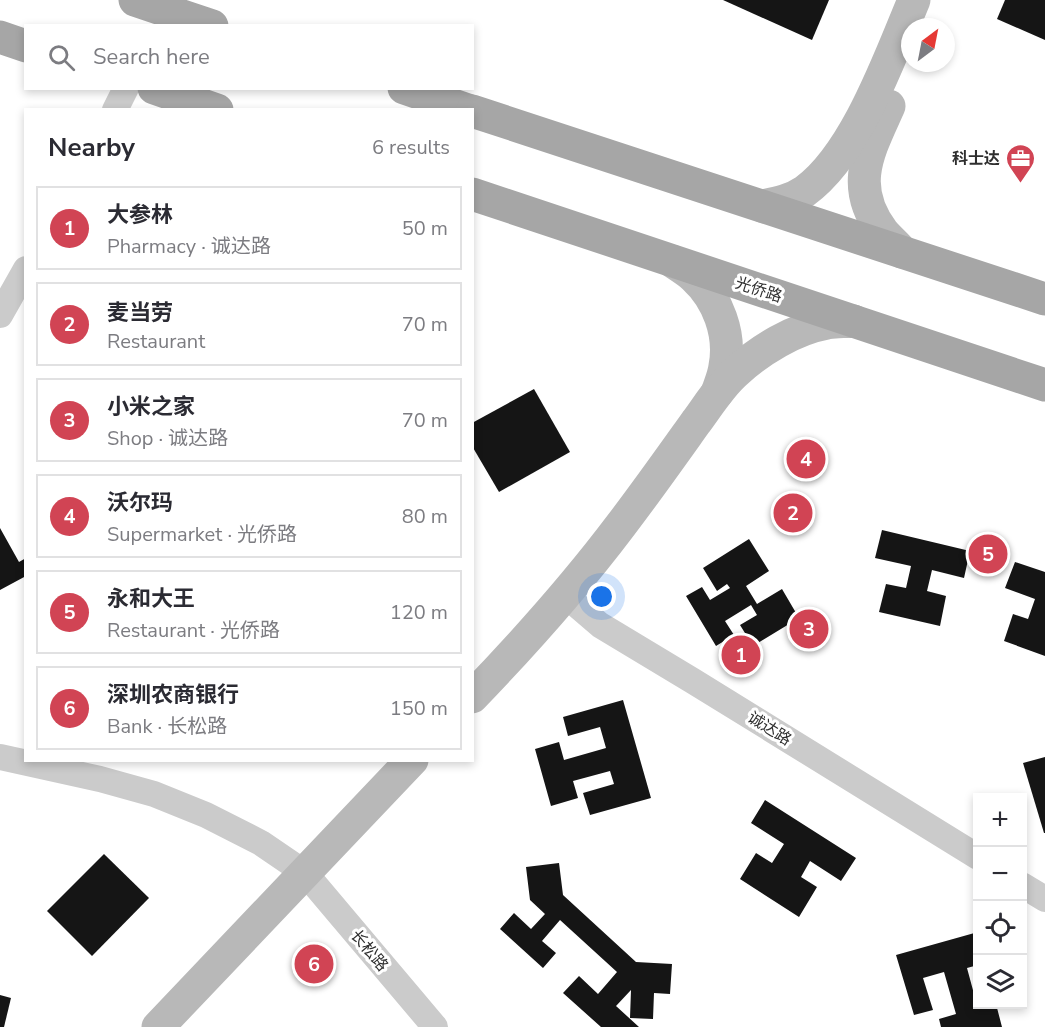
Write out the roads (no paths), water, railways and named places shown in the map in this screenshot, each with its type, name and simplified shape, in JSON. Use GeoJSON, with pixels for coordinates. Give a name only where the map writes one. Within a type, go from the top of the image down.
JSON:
{"type":"FeatureCollection","features":[{"type":"Feature","properties":{"kind":"main road"},"geometry":{"type":"LineString","coordinates":[[135,0],[206,24]]}},
{"type":"Feature","properties":{"kind":"main road"},"geometry":{"type":"LineString","coordinates":[[0,38],[24,45]]}},
{"type":"Feature","properties":{"kind":"main road"},"geometry":{"type":"LineString","coordinates":[[160,90],[211,108]]}},
{"type":"Feature","properties":{"kind":"main road"},"geometry":{"type":"LineString","coordinates":[[410,90],[462,108]]}},
{"type":"Feature","properties":{"kind":"main road"},"geometry":{"type":"LineString","coordinates":[[474,112],[1045,299]]}},
{"type":"Feature","properties":{"kind":"main road","name":"光侨路"},"geometry":{"type":"LineString","coordinates":[[474,196],[1045,385]]}},
{"type":"Feature","properties":{"kind":"street"},"geometry":{"type":"LineString","coordinates":[[762,206],[786,202],[806,190],[841,152],[878,84],[914,0]]}},
{"type":"Feature","properties":{"kind":"street"},"geometry":{"type":"LineString","coordinates":[[927,18],[935,0]]}},
{"type":"Feature","properties":{"kind":"street"},"geometry":{"type":"LineString","coordinates":[[902,252],[883,231],[871,212],[864,190],[864,171],[870,150],[904,72]]}},
{"type":"Feature","properties":{"kind":"street"},"geometry":{"type":"LineString","coordinates":[[116,108],[125,90]]}},
{"type":"Feature","properties":{"kind":"street"},"geometry":{"type":"LineString","coordinates":[[672,261],[694,276],[709,294],[720,316],[726,342],[726,358],[716,395]]}},
{"type":"Feature","properties":{"kind":"street"},"geometry":{"type":"LineString","coordinates":[[0,315],[24,273]]}},
{"type":"Feature","properties":{"kind":"street"},"geometry":{"type":"LineString","coordinates":[[474,695],[529,638],[565,595],[734,374],[755,356],[802,330],[826,323],[854,321]]}},
{"type":"Feature","properties":{"kind":"street","name":"诚达路"},"geometry":{"type":"LineString","coordinates":[[565,595],[600,625],[973,854]]}},
{"type":"Feature","properties":{"kind":"street","name":"长松路"},"geometry":{"type":"LineString","coordinates":[[0,758],[100,779],[154,794],[206,815],[261,843],[305,873],[435,1027]]}},
{"type":"Feature","properties":{"kind":"street"},"geometry":{"type":"LineString","coordinates":[[158,1027],[410,762]]}},
{"type":"Feature","properties":{"kind":"street"},"geometry":{"type":"LineString","coordinates":[[1027,888],[1045,899]]}},
{"type":"Feature","properties":{"kind":"place","name":"科士达"},"geometry":{"type":"Point","coordinates":[1021,184]}},
{"type":"Feature","properties":{"kind":"place","name":"沃尔玛"},"geometry":{"type":"Point","coordinates":[806,459]}},
{"type":"Feature","properties":{"kind":"place","name":"麦当劳"},"geometry":{"type":"Point","coordinates":[793,513]}},
{"type":"Feature","properties":{"kind":"place","name":"永和大王"},"geometry":{"type":"Point","coordinates":[988,554]}},
{"type":"Feature","properties":{"kind":"place","name":"小米之家"},"geometry":{"type":"Point","coordinates":[809,629]}},
{"type":"Feature","properties":{"kind":"place","name":"大参林"},"geometry":{"type":"Point","coordinates":[741,655]}},
{"type":"Feature","properties":{"kind":"place","name":"深圳农商银行"},"geometry":{"type":"Point","coordinates":[314,964]}}]}
